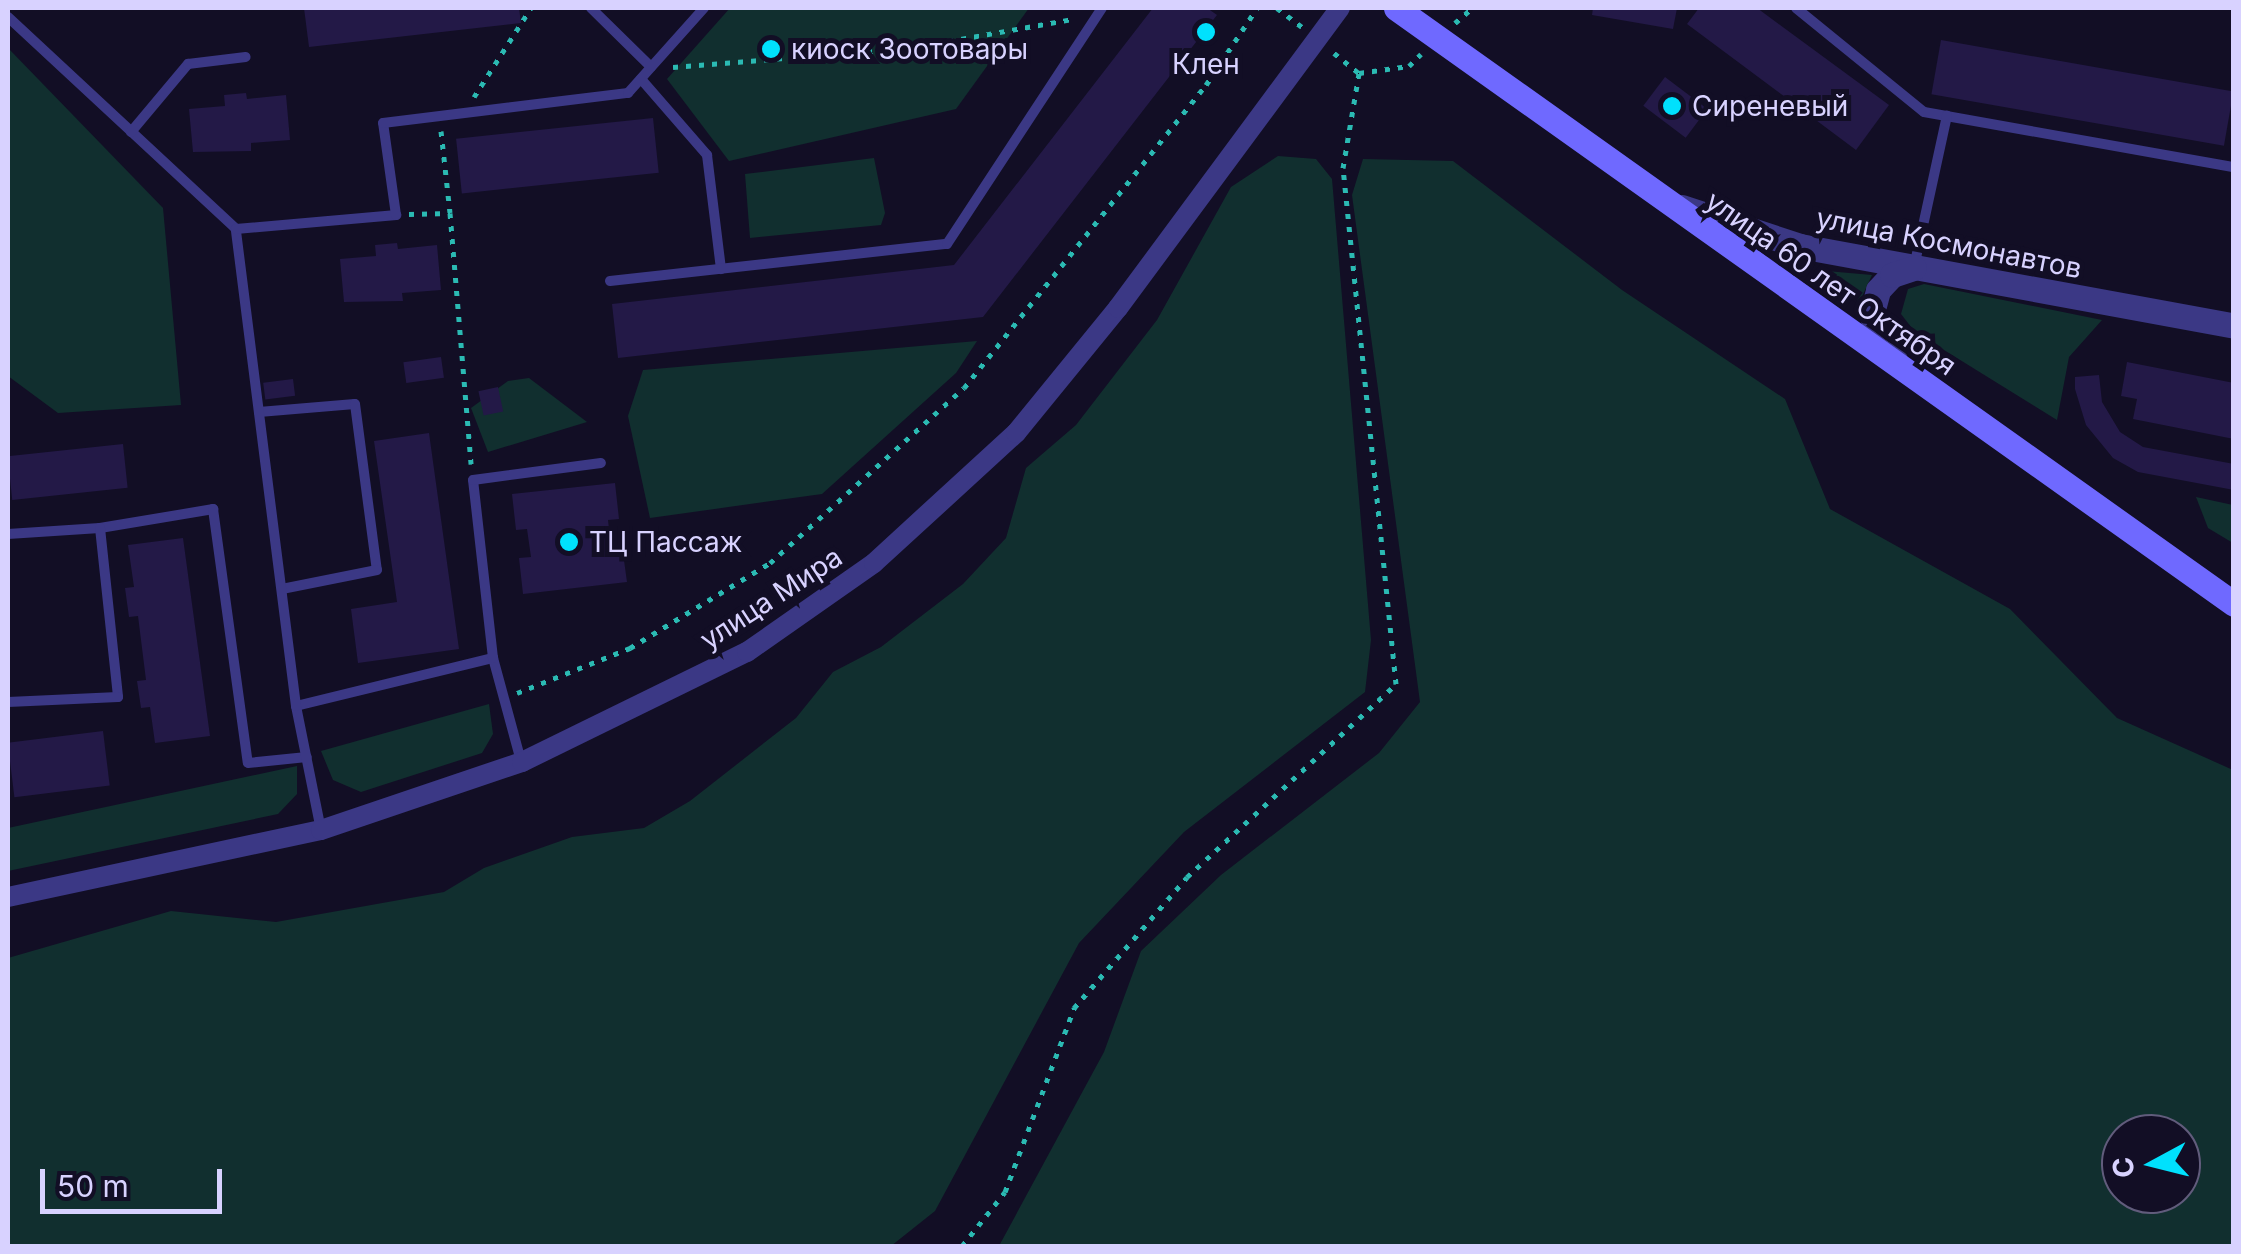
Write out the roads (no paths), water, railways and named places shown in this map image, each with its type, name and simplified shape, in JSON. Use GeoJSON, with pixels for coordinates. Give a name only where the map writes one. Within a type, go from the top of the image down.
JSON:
{"type":"FeatureCollection","features":[{"type":"Feature","properties":{"kind":"main road","name":"улица 60 лет Октября"},"geometry":{"type":"LineString","coordinates":[[1396,8],[1786,290],[2234,604]]}},
{"type":"Feature","properties":{"kind":"street","name":"улица Мира"},"geometry":{"type":"LineString","coordinates":[[8,897],[321,830],[522,762],[747,652],[874,562],[1016,432],[1118,308],[1340,8]]}},
{"type":"Feature","properties":{"kind":"street","name":"улица Космонавтов"},"geometry":{"type":"LineString","coordinates":[[1658,198],[1800,246],[2234,326]]}},
{"type":"Feature","properties":{"kind":"street"},"geometry":{"type":"LineString","coordinates":[[1786,290],[1774,270],[1774,255],[1800,246]]}},
{"type":"Feature","properties":{"kind":"street"},"geometry":{"type":"LineString","coordinates":[[1905,371],[1876,338],[1872,313],[1878,290],[1892,275],[1914,268]]}},
{"type":"Feature","properties":{"kind":"lane"},"geometry":{"type":"LineString","coordinates":[[591,8],[651,67]]}},
{"type":"Feature","properties":{"kind":"lane"},"geometry":{"type":"LineString","coordinates":[[236,229],[396,215],[383,123],[628,94],[704,8]]}},
{"type":"Feature","properties":{"kind":"lane"},"geometry":{"type":"LineString","coordinates":[[1796,8],[1924,112],[2234,166]]}},
{"type":"Feature","properties":{"kind":"lane"},"geometry":{"type":"LineString","coordinates":[[610,281],[947,244],[1095,10]]}},
{"type":"Feature","properties":{"kind":"lane"},"geometry":{"type":"LineString","coordinates":[[8,17],[236,229],[296,706],[321,830]]}},
{"type":"Feature","properties":{"kind":"lane"},"geometry":{"type":"LineString","coordinates":[[131,132],[188,64],[246,57]]}},
{"type":"Feature","properties":{"kind":"lane"},"geometry":{"type":"LineString","coordinates":[[641,79],[707,155],[721,268]]}},
{"type":"Feature","properties":{"kind":"lane"},"geometry":{"type":"LineString","coordinates":[[1914,268],[1947,116]]}},
{"type":"Feature","properties":{"kind":"lane"},"geometry":{"type":"LineString","coordinates":[[259,412],[355,404],[377,570],[282,589]]}},
{"type":"Feature","properties":{"kind":"lane"},"geometry":{"type":"LineString","coordinates":[[522,762],[493,658],[472,480],[601,464]]}},
{"type":"Feature","properties":{"kind":"lane"},"geometry":{"type":"LineString","coordinates":[[8,534],[100,528],[213,509],[248,763],[307,757]]}},
{"type":"Feature","properties":{"kind":"lane"},"geometry":{"type":"LineString","coordinates":[[8,702],[118,697],[100,528]]}},
{"type":"Feature","properties":{"kind":"lane"},"geometry":{"type":"LineString","coordinates":[[296,706],[493,658]]}},
{"type":"Feature","properties":{"kind":"place","name":"Клен"},"geometry":{"type":"Point","coordinates":[1206,32]}},
{"type":"Feature","properties":{"kind":"place","name":"киоск Зоотовары"},"geometry":{"type":"Point","coordinates":[771,49]}},
{"type":"Feature","properties":{"kind":"place","name":"Сиреневый"},"geometry":{"type":"Point","coordinates":[1672,106]}},
{"type":"Feature","properties":{"kind":"place","name":"ТЦ Пассаж"},"geometry":{"type":"Point","coordinates":[569,542]}}]}
